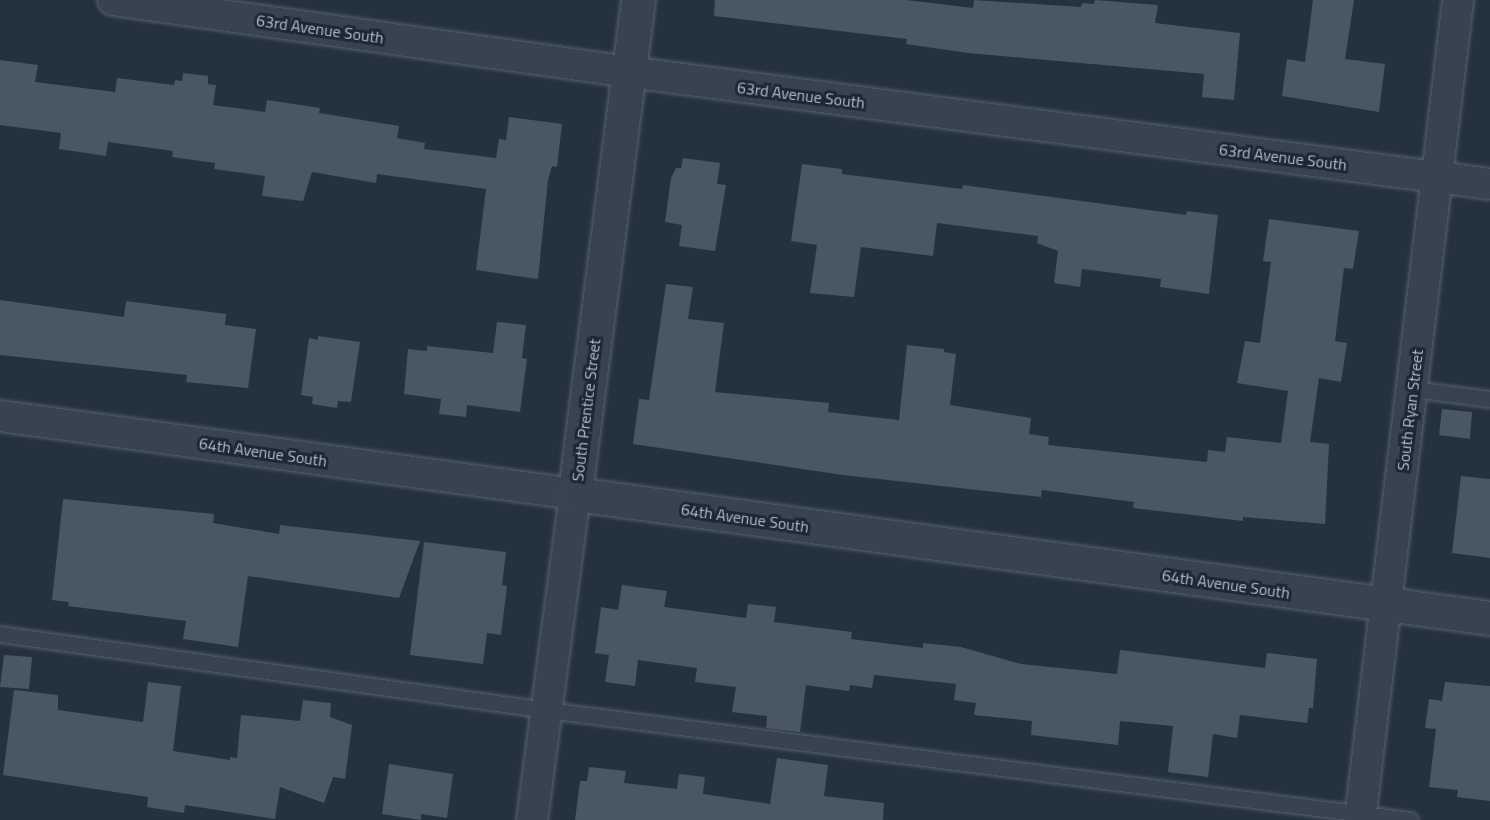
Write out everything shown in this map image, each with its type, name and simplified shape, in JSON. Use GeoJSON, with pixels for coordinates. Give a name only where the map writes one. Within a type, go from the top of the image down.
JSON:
{"type":"FeatureCollection","features":[{"type":"Feature","properties":{"kind":"street","name":"63rd Avenue South"},"geometry":{"type":"LineString","coordinates":[[113,0],[629,72],[1490,184]]}},
{"type":"Feature","properties":{"kind":"street","name":"South Prentice Street"},"geometry":{"type":"LineString","coordinates":[[532,820],[638,0]]}},
{"type":"Feature","properties":{"kind":"street","name":"South Ryan Street"},"geometry":{"type":"LineString","coordinates":[[1360,817],[1458,0]]}},
{"type":"Feature","properties":{"kind":"street","name":"64th Avenue South"},"geometry":{"type":"LineString","coordinates":[[0,416],[1490,618]]}},
{"type":"Feature","properties":{"kind":"lane"},"geometry":{"type":"LineString","coordinates":[[1412,390],[1490,399]]}},
{"type":"Feature","properties":{"kind":"lane"},"geometry":{"type":"LineString","coordinates":[[0,634],[547,710],[1360,817],[1410,820]]}},
{"type":"Feature","properties":{"kind":"building"},"geometry":{"type":"Polygon","coordinates":[[[715,0],[906,0],[973,8],[974,0],[1081,7],[1082,3],[1094,4],[1095,0],[1158,5],[1155,23],[1240,33],[1234,100],[1202,97],[1204,74],[968,53],[906,44],[907,39],[714,16],[715,0]]]}},
{"type":"Feature","properties":{"kind":"building"},"geometry":{"type":"Polygon","coordinates":[[[1313,0],[1354,0],[1345,59],[1385,64],[1379,112],[1282,96],[1287,59],[1305,62],[1313,0]]]}},
{"type":"Feature","properties":{"kind":"building"},"geometry":{"type":"Polygon","coordinates":[[[0,60],[38,65],[35,82],[115,92],[117,78],[174,85],[175,80],[182,81],[183,73],[208,76],[208,84],[216,85],[213,105],[265,112],[267,100],[320,108],[319,113],[399,126],[397,138],[425,143],[424,149],[496,158],[499,139],[506,140],[509,117],[562,124],[557,167],[552,166],[548,180],[538,279],[476,270],[486,189],[377,174],[376,183],[312,172],[303,201],[262,196],[265,176],[214,169],[215,163],[172,157],[173,151],[108,142],[106,156],[59,149],[61,133],[0,125],[0,60]]]}},
{"type":"Feature","properties":{"kind":"building"},"geometry":{"type":"Polygon","coordinates":[[[683,158],[720,163],[717,184],[726,185],[715,251],[679,246],[682,225],[665,222],[671,178],[676,168],[681,168],[683,158]]]}},
{"type":"Feature","properties":{"kind":"building"},"geometry":{"type":"Polygon","coordinates":[[[802,164],[842,169],[842,174],[962,189],[963,185],[1186,215],[1187,211],[1218,215],[1209,294],[1160,287],[1161,279],[1082,269],[1080,287],[1054,283],[1058,251],[1037,243],[1038,236],[937,223],[933,256],[861,247],[854,297],[810,293],[817,245],[791,241],[802,164]]]}},
{"type":"Feature","properties":{"kind":"building"},"geometry":{"type":"Polygon","coordinates":[[[1269,219],[1359,231],[1353,269],[1344,268],[1335,341],[1347,343],[1341,382],[1319,378],[1310,442],[1329,444],[1325,524],[1243,517],[1243,521],[1133,508],[1134,502],[1042,490],[1041,497],[843,475],[633,444],[639,399],[649,400],[666,284],[693,287],[688,319],[724,323],[715,392],[829,403],[828,412],[899,420],[907,345],[944,349],[944,352],[956,354],[950,405],[1031,418],[1029,434],[1049,437],[1048,445],[1207,462],[1208,450],[1225,452],[1227,437],[1281,443],[1288,391],[1237,383],[1245,341],[1260,343],[1271,262],[1263,261],[1269,219]]]}},
{"type":"Feature","properties":{"kind":"building"},"geometry":{"type":"Polygon","coordinates":[[[0,300],[124,317],[126,301],[226,314],[225,325],[256,329],[248,388],[186,382],[187,375],[0,355],[0,300]]]}},
{"type":"Feature","properties":{"kind":"building"},"geometry":{"type":"Polygon","coordinates":[[[497,322],[526,325],[522,358],[527,359],[520,412],[467,405],[466,417],[439,414],[441,399],[404,394],[408,349],[427,351],[427,346],[493,353],[497,322]]]}},
{"type":"Feature","properties":{"kind":"building"},"geometry":{"type":"Polygon","coordinates":[[[318,336],[360,342],[351,402],[338,401],[337,408],[312,404],[313,397],[301,395],[309,338],[318,340],[318,336]]]}},
{"type":"Feature","properties":{"kind":"building"},"geometry":{"type":"Polygon","coordinates":[[[1442,409],[1472,412],[1470,439],[1439,435],[1442,409]]]}},
{"type":"Feature","properties":{"kind":"building"},"geometry":{"type":"Polygon","coordinates":[[[1461,476],[1490,479],[1490,558],[1452,553],[1461,476]]]}},
{"type":"Feature","properties":{"kind":"building"},"geometry":{"type":"Polygon","coordinates":[[[63,499],[214,514],[213,523],[279,534],[280,525],[420,541],[399,598],[248,576],[238,647],[183,639],[186,621],[68,606],[69,602],[52,600],[63,499]]]}},
{"type":"Feature","properties":{"kind":"building"},"geometry":{"type":"Polygon","coordinates":[[[424,542],[506,552],[502,585],[507,586],[501,635],[487,633],[483,664],[410,655],[424,542]]]}},
{"type":"Feature","properties":{"kind":"building"},"geometry":{"type":"Polygon","coordinates":[[[622,585],[667,591],[664,607],[746,618],[748,604],[776,607],[774,622],[852,632],[851,639],[923,648],[923,643],[961,647],[1021,664],[1117,674],[1120,650],[1265,668],[1267,653],[1317,659],[1313,708],[1309,708],[1307,723],[1240,715],[1237,738],[1213,734],[1208,777],[1168,772],[1173,726],[1120,721],[1118,745],[1031,735],[1032,721],[974,715],[976,703],[954,700],[956,684],[874,675],[872,688],[850,685],[849,691],[806,685],[800,732],[766,728],[767,716],[732,712],[736,687],[695,682],[697,668],[638,660],[635,686],[605,682],[609,655],[595,653],[601,607],[618,610],[622,585]]]}},
{"type":"Feature","properties":{"kind":"building"},"geometry":{"type":"Polygon","coordinates":[[[4,655],[32,657],[29,689],[0,687],[4,655]]]}},
{"type":"Feature","properties":{"kind":"building"},"geometry":{"type":"Polygon","coordinates":[[[148,682],[181,686],[173,751],[230,760],[230,757],[237,758],[241,715],[300,721],[303,700],[331,703],[330,717],[352,725],[345,779],[333,777],[324,803],[280,787],[275,819],[185,805],[184,813],[147,807],[148,797],[3,775],[14,690],[58,695],[58,710],[143,722],[148,682]]]}},
{"type":"Feature","properties":{"kind":"building"},"geometry":{"type":"Polygon","coordinates":[[[1445,682],[1490,686],[1490,801],[1457,797],[1458,790],[1429,787],[1436,729],[1425,728],[1429,699],[1442,701],[1445,682]]]}},
{"type":"Feature","properties":{"kind":"building"},"geometry":{"type":"Polygon","coordinates":[[[777,758],[828,765],[824,796],[884,803],[883,820],[575,820],[580,781],[587,781],[589,767],[626,771],[624,783],[677,789],[679,774],[705,777],[703,794],[770,804],[777,758]]]}},
{"type":"Feature","properties":{"kind":"building"},"geometry":{"type":"Polygon","coordinates":[[[389,764],[453,774],[447,818],[421,814],[421,820],[382,814],[389,764]]]}}]}
